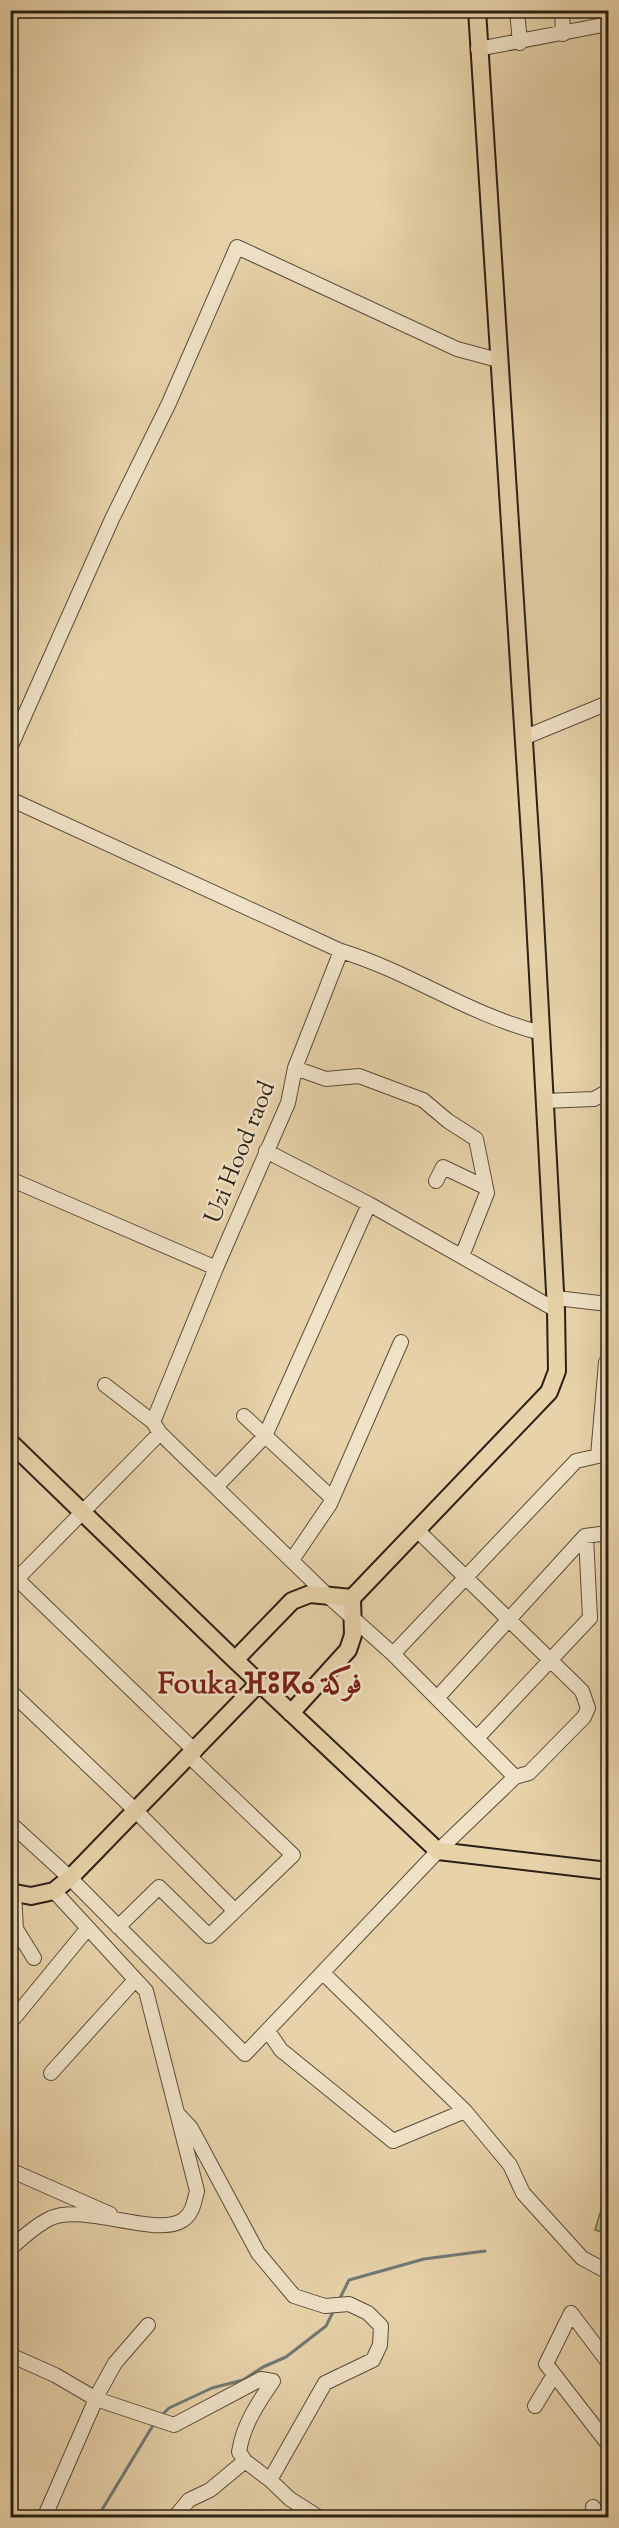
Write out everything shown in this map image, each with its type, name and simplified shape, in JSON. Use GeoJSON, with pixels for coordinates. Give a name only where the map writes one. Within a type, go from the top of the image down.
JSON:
{"type":"FeatureCollection","features":[{"type":"Feature","properties":{"kind":"main road"},"geometry":{"type":"LineString","coordinates":[[291,1713],[348,1650],[353,1635],[352,1598],[549,1392],[557,1371],[556,1304],[542,1033],[477,10]]}},
{"type":"Feature","properties":{"kind":"main road"},"geometry":{"type":"LineString","coordinates":[[10,1442],[259,1683],[438,1851],[609,1871]]}},
{"type":"Feature","properties":{"kind":"main road"},"geometry":{"type":"LineString","coordinates":[[235,1660],[292,1601],[310,1594],[352,1598]]}},
{"type":"Feature","properties":{"kind":"main road"},"geometry":{"type":"LineString","coordinates":[[12,1893],[31,1896],[54,1892],[136,1811],[259,1683]]}},
{"type":"Feature","properties":{"kind":"street"},"geometry":{"type":"LineString","coordinates":[[517,10],[520,43]]}},
{"type":"Feature","properties":{"kind":"street"},"geometry":{"type":"LineString","coordinates":[[562,10],[563,34]]}},
{"type":"Feature","properties":{"kind":"street"},"geometry":{"type":"LineString","coordinates":[[478,49],[520,43],[606,25],[602,10]]}},
{"type":"Feature","properties":{"kind":"street"},"geometry":{"type":"LineString","coordinates":[[10,748],[112,519],[169,403],[237,247],[457,349],[498,360]]}},
{"type":"Feature","properties":{"kind":"street"},"geometry":{"type":"LineString","coordinates":[[523,738],[609,703]]}},
{"type":"Feature","properties":{"kind":"street"},"geometry":{"type":"LineString","coordinates":[[10,799],[341,951],[363,957],[459,1004],[511,1026],[542,1033]]}},
{"type":"Feature","properties":{"kind":"street","name":"Uzi Hood raod"},"geometry":{"type":"LineString","coordinates":[[14,1583],[82,1512],[157,1427],[216,1268],[288,1103],[295,1068],[341,951]]}},
{"type":"Feature","properties":{"kind":"street"},"geometry":{"type":"LineString","coordinates":[[295,1068],[326,1079],[359,1076],[423,1100],[448,1121],[476,1139],[487,1193],[462,1256]]}},
{"type":"Feature","properties":{"kind":"street"},"geometry":{"type":"LineString","coordinates":[[544,1101],[594,1099],[609,1091]]}},
{"type":"Feature","properties":{"kind":"street"},"geometry":{"type":"LineString","coordinates":[[266,1151],[556,1304],[609,1304]]}},
{"type":"Feature","properties":{"kind":"street"},"geometry":{"type":"LineString","coordinates":[[436,1181],[443,1167],[485,1187]]}},
{"type":"Feature","properties":{"kind":"street"},"geometry":{"type":"LineString","coordinates":[[10,1179],[216,1268]]}},
{"type":"Feature","properties":{"kind":"street"},"geometry":{"type":"LineString","coordinates":[[216,1486],[265,1436],[369,1204]]}},
{"type":"Feature","properties":{"kind":"street"},"geometry":{"type":"LineString","coordinates":[[292,1560],[333,1498],[401,1342]]}},
{"type":"Feature","properties":{"kind":"street"},"geometry":{"type":"LineString","coordinates":[[393,1654],[576,1461],[603,1455],[607,1369]]}},
{"type":"Feature","properties":{"kind":"street"},"geometry":{"type":"LineString","coordinates":[[105,1384],[157,1427],[327,1595],[393,1654],[515,1777]]}},
{"type":"Feature","properties":{"kind":"street"},"geometry":{"type":"LineString","coordinates":[[244,1416],[333,1498]]}},
{"type":"Feature","properties":{"kind":"street"},"geometry":{"type":"LineString","coordinates":[[10,1822],[70,1878],[245,2054],[438,1851],[515,1777],[529,1773],[584,1717],[588,1708],[582,1691],[417,1530]]}},
{"type":"Feature","properties":{"kind":"street"},"geometry":{"type":"LineString","coordinates":[[437,1698],[586,1536],[609,1533]]}},
{"type":"Feature","properties":{"kind":"street"},"geometry":{"type":"LineString","coordinates":[[477,1738],[590,1618],[586,1536]]}},
{"type":"Feature","properties":{"kind":"street"},"geometry":{"type":"LineString","coordinates":[[14,1583],[192,1753],[293,1855],[209,1936],[159,1887],[118,1927]]}},
{"type":"Feature","properties":{"kind":"street"},"geometry":{"type":"LineString","coordinates":[[10,1691],[136,1811],[235,1911]]}},
{"type":"Feature","properties":{"kind":"street"},"geometry":{"type":"LineString","coordinates":[[10,2249],[51,2218],[68,2214],[147,2224],[174,2223],[184,2220],[193,2209],[197,2192],[146,1991],[54,1892]]}},
{"type":"Feature","properties":{"kind":"street"},"geometry":{"type":"LineString","coordinates":[[12,1893],[16,1929],[34,1958]]}},
{"type":"Feature","properties":{"kind":"street"},"geometry":{"type":"LineString","coordinates":[[10,2023],[88,1928]]}},
{"type":"Feature","properties":{"kind":"street"},"geometry":{"type":"LineString","coordinates":[[323,1973],[465,2111],[510,2165],[523,2193],[582,2258],[609,2271]]}},
{"type":"Feature","properties":{"kind":"street"},"geometry":{"type":"LineString","coordinates":[[51,2073],[135,1980]]}},
{"type":"Feature","properties":{"kind":"street"},"geometry":{"type":"LineString","coordinates":[[268,2031],[281,2050],[393,2141],[465,2111]]}},
{"type":"Feature","properties":{"kind":"street"},"geometry":{"type":"LineString","coordinates":[[177,2112],[192,2128],[258,2253],[294,2296],[325,2306],[349,2304],[368,2313],[381,2326],[380,2345],[373,2360],[325,2384],[270,2480]]}},
{"type":"Feature","properties":{"kind":"street"},"geometry":{"type":"LineString","coordinates":[[10,2170],[123,2220]]}},
{"type":"Feature","properties":{"kind":"street"},"geometry":{"type":"LineString","coordinates":[[609,2362],[571,2313],[546,2364],[609,2444]]}},
{"type":"Feature","properties":{"kind":"street"},"geometry":{"type":"LineString","coordinates":[[44,2517],[96,2399],[115,2363],[148,2325]]}},
{"type":"Feature","properties":{"kind":"street"},"geometry":{"type":"LineString","coordinates":[[10,2355],[55,2375],[96,2399],[174,2425],[261,2379],[273,2381],[254,2410],[241,2439],[238,2452],[245,2461],[290,2499],[320,2517]]}},
{"type":"Feature","properties":{"kind":"street"},"geometry":{"type":"LineString","coordinates":[[535,2406],[554,2375]]}},
{"type":"Feature","properties":{"kind":"street"},"geometry":{"type":"LineString","coordinates":[[174,2517],[189,2500],[210,2490],[245,2461]]}},
{"type":"Feature","properties":{"kind":"shaded area"},"geometry":{"type":"Polygon","coordinates":[[[608,2187],[608,2234],[595,2230],[608,2187]]]}},
{"type":"Feature","properties":{"kind":"waterway"},"geometry":{"type":"LineString","coordinates":[[338,2302],[349,2280],[424,2259],[485,2251]]}},
{"type":"Feature","properties":{"kind":"waterway"},"geometry":{"type":"LineString","coordinates":[[160,2417],[169,2408],[212,2388],[243,2380],[263,2367],[286,2357],[326,2326],[334,2310]]}},
{"type":"Feature","properties":{"kind":"waterway"},"geometry":{"type":"LineString","coordinates":[[97,2518],[155,2422]]}},
{"type":"Feature","properties":{"kind":"district","name":"Fouka ⴼⵓⴽⴰ فوكة"},"geometry":{"type":"Point","coordinates":[260,1683]}}]}
